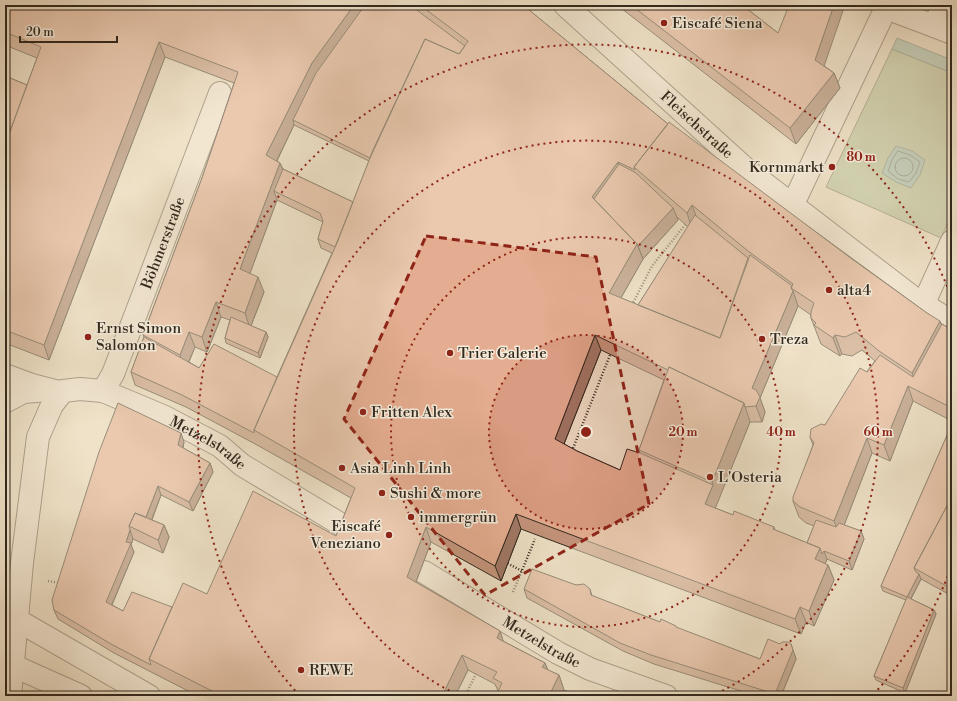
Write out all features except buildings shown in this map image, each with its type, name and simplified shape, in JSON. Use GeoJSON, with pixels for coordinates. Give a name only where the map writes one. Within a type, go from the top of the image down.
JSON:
{"type":"FeatureCollection","features":[{"type":"Feature","properties":{"kind":"street","name":"Fleischstraße"},"geometry":{"type":"LineString","coordinates":[[565,5],[730,156],[792,206],[924,305],[952,322]]}},
{"type":"Feature","properties":{"kind":"street"},"geometry":{"type":"LineString","coordinates":[[792,206],[886,8],[943,30],[944,5]]}},
{"type":"Feature","properties":{"kind":"street","name":"Böhmerstraße"},"geometry":{"type":"LineString","coordinates":[[103,392],[113,374],[220,93]]}},
{"type":"Feature","properties":{"kind":"street"},"geometry":{"type":"LineString","coordinates":[[924,305],[952,241]]}},
{"type":"Feature","properties":{"kind":"street","name":"Metzelstraße"},"geometry":{"type":"LineString","coordinates":[[64,391],[80,389],[103,392],[165,417],[220,446],[242,465],[342,525]]}},
{"type":"Feature","properties":{"kind":"street"},"geometry":{"type":"LineString","coordinates":[[10,696],[9,664],[11,616],[22,563],[38,437],[52,405],[64,391]]}},
{"type":"Feature","properties":{"kind":"street","name":"Metzelstraße"},"geometry":{"type":"LineString","coordinates":[[424,572],[501,620],[590,669],[666,696]]}},
{"type":"Feature","properties":{"kind":"street"},"geometry":{"type":"LineString","coordinates":[[11,616],[149,696]]}},
{"type":"Feature","properties":{"kind":"street"},"geometry":{"type":"LineString","coordinates":[[9,664],[80,696]]}},
{"type":"Feature","properties":{"kind":"lane"},"geometry":{"type":"LineString","coordinates":[[5,373],[32,383],[64,391]]}},
{"type":"Feature","properties":{"kind":"lane"},"geometry":{"type":"LineString","coordinates":[[5,387],[24,394]]}},
{"type":"Feature","properties":{"kind":"lane"},"geometry":{"type":"LineString","coordinates":[[5,404],[24,394],[64,391]]}},
{"type":"Feature","properties":{"kind":"path"},"geometry":{"type":"LineString","coordinates":[[632,306],[652,266],[684,225]]}},
{"type":"Feature","properties":{"kind":"path"},"geometry":{"type":"LineString","coordinates":[[572,452],[610,355]]}},
{"type":"Feature","properties":{"kind":"path"},"geometry":{"type":"LineString","coordinates":[[501,620],[535,539]]}},
{"type":"Feature","properties":{"kind":"path"},"geometry":{"type":"LineString","coordinates":[[500,559],[522,571]]}},
{"type":"Feature","properties":{"kind":"path"},"geometry":{"type":"LineString","coordinates":[[465,696],[476,674]]}},
{"type":"Feature","properties":{"kind":"highlighted area"},"geometry":{"type":"Polygon","coordinates":[[[426,236],[596,257],[649,504],[485,595],[344,419],[426,236]]]}},
{"type":"Feature","properties":{"kind":"green space"},"geometry":{"type":"Polygon","coordinates":[[[892,49],[952,73],[952,213],[941,238],[826,187],[892,49]]]}},
{"type":"Feature","properties":{"kind":"green space"},"geometry":{"type":"Polygon","coordinates":[[[564,690],[583,696],[562,696],[564,690]]]}},
{"type":"Feature","properties":{"kind":"water"},"geometry":{"type":"Polygon","coordinates":[[[897,38],[952,60],[952,73],[892,49],[897,38]]]}},
{"type":"Feature","properties":{"kind":"water"},"geometry":{"type":"Polygon","coordinates":[[[896,146],[912,151],[925,160],[920,175],[911,188],[896,182],[882,173],[888,158],[896,146]]]}},
{"type":"Feature","properties":{"kind":"place","name":"Eiscafé Siena"},"geometry":{"type":"Point","coordinates":[664,23]}},
{"type":"Feature","properties":{"kind":"place","name":"Kornmarkt"},"geometry":{"type":"Point","coordinates":[832,167]}},
{"type":"Feature","properties":{"kind":"place","name":"alta4"},"geometry":{"type":"Point","coordinates":[829,290]}},
{"type":"Feature","properties":{"kind":"place","name":"Ernst Simon Salomon"},"geometry":{"type":"Point","coordinates":[88,337]}},
{"type":"Feature","properties":{"kind":"place","name":"Treza"},"geometry":{"type":"Point","coordinates":[762,339]}},
{"type":"Feature","properties":{"kind":"place","name":"Trier Galerie"},"geometry":{"type":"Point","coordinates":[450,353]}},
{"type":"Feature","properties":{"kind":"place","name":"Fritten Alex"},"geometry":{"type":"Point","coordinates":[363,412]}},
{"type":"Feature","properties":{"kind":"place","name":"Asia Linh Linh"},"geometry":{"type":"Point","coordinates":[342,468]}},
{"type":"Feature","properties":{"kind":"place","name":"L'Osteria"},"geometry":{"type":"Point","coordinates":[710,477]}},
{"type":"Feature","properties":{"kind":"place","name":"Sushi & more"},"geometry":{"type":"Point","coordinates":[382,493]}},
{"type":"Feature","properties":{"kind":"place","name":"immergrün"},"geometry":{"type":"Point","coordinates":[411,517]}},
{"type":"Feature","properties":{"kind":"place","name":"Eiscafé Veneziano"},"geometry":{"type":"Point","coordinates":[389,535]}},
{"type":"Feature","properties":{"kind":"place","name":"REWE"},"geometry":{"type":"Point","coordinates":[301,670]}}]}
